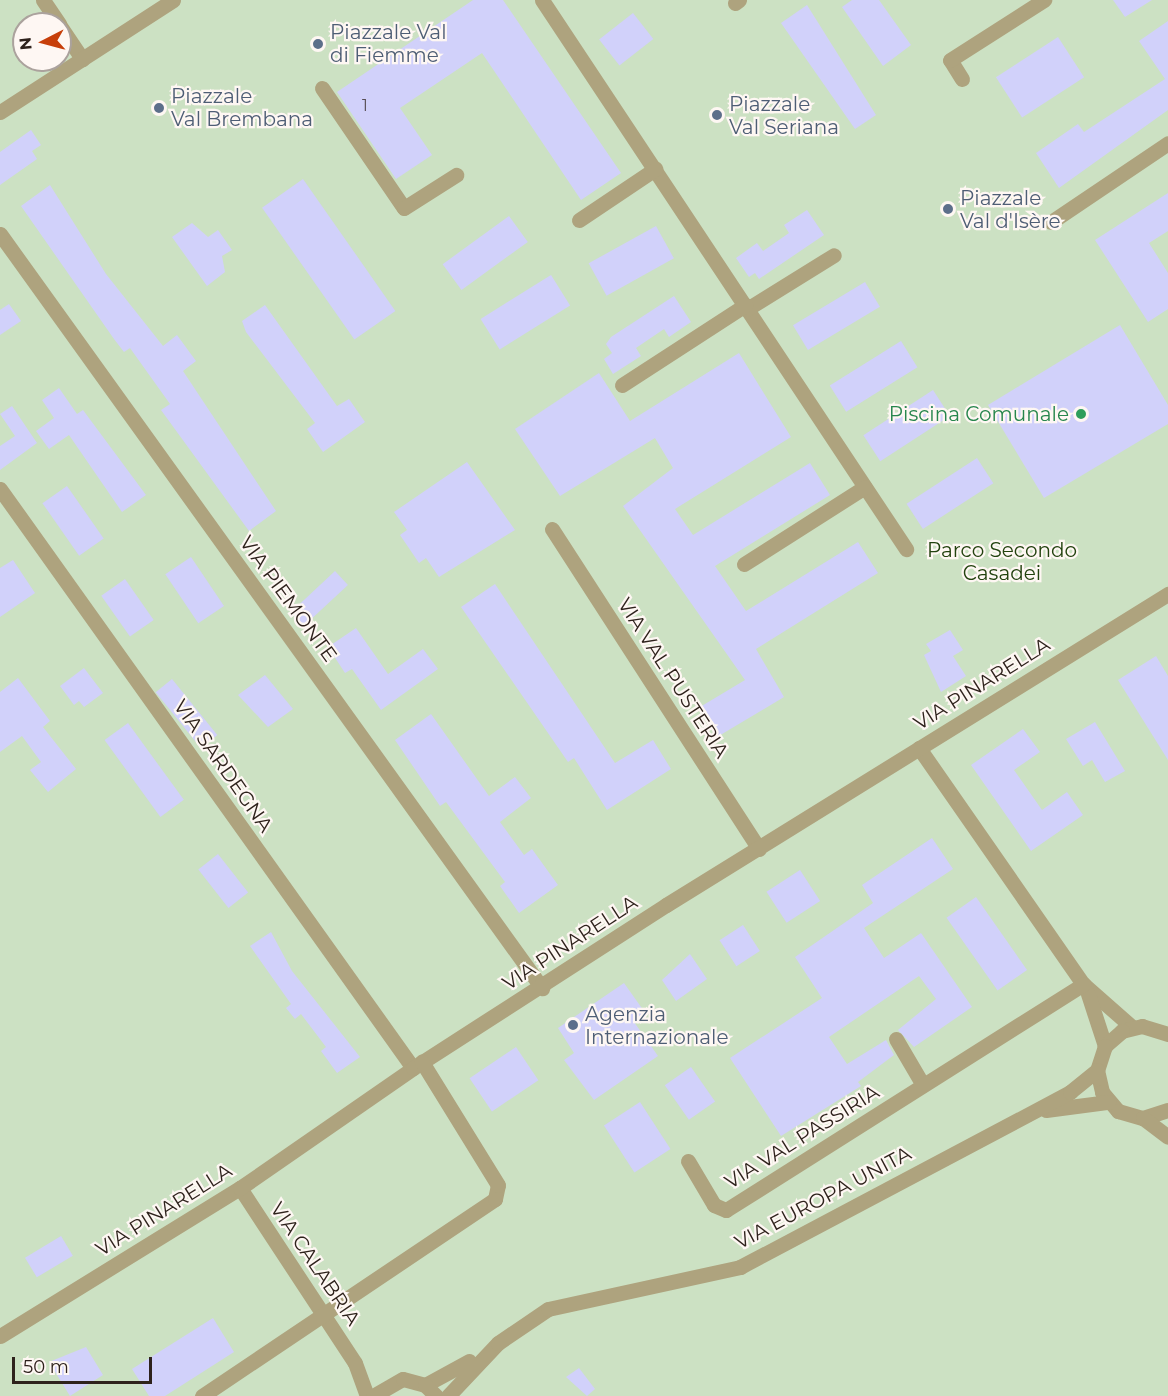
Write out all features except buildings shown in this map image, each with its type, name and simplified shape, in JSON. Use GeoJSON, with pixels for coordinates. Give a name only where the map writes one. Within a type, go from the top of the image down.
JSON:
{"type":"FeatureCollection","features":[{"type":"Feature","properties":{"kind":"street"},"geometry":{"type":"LineString","coordinates":[[0,112],[173,0]]}},
{"type":"Feature","properties":{"kind":"street"},"geometry":{"type":"LineString","coordinates":[[542,0],[906,549]]}},
{"type":"Feature","properties":{"kind":"street"},"geometry":{"type":"LineString","coordinates":[[962,79],[950,60],[1044,0]]}},
{"type":"Feature","properties":{"kind":"street"},"geometry":{"type":"LineString","coordinates":[[72,44],[82,59]]}},
{"type":"Feature","properties":{"kind":"street"},"geometry":{"type":"LineString","coordinates":[[322,88],[404,208],[456,175]]}},
{"type":"Feature","properties":{"kind":"street"},"geometry":{"type":"LineString","coordinates":[[1051,222],[1168,143]]}},
{"type":"Feature","properties":{"kind":"street"},"geometry":{"type":"LineString","coordinates":[[579,220],[655,170]]}},
{"type":"Feature","properties":{"kind":"street","name":"VIA PIEMONTE"},"geometry":{"type":"LineString","coordinates":[[0,234],[542,988]]}},
{"type":"Feature","properties":{"kind":"street"},"geometry":{"type":"LineString","coordinates":[[622,385],[834,255]]}},
{"type":"Feature","properties":{"kind":"street"},"geometry":{"type":"LineString","coordinates":[[744,564],[865,488]]}},
{"type":"Feature","properties":{"kind":"street","name":"VIA SARDEGNA"},"geometry":{"type":"LineString","coordinates":[[0,489],[417,1065],[498,1185],[495,1199],[322,1312],[202,1396]]}},
{"type":"Feature","properties":{"kind":"street","name":"VIA VAL PUSTERIA"},"geometry":{"type":"LineString","coordinates":[[552,529],[759,849]]}},
{"type":"Feature","properties":{"kind":"street","name":"VIA PINARELLA"},"geometry":{"type":"LineString","coordinates":[[0,1336],[240,1188],[417,1065],[919,748],[1168,594]]}},
{"type":"Feature","properties":{"kind":"street"},"geometry":{"type":"LineString","coordinates":[[919,748],[1083,984],[1132,1027]]}},
{"type":"Feature","properties":{"kind":"street"},"geometry":{"type":"LineString","coordinates":[[1083,984],[1105,1046]]}},
{"type":"Feature","properties":{"kind":"street","name":"VIA VAL PASSIRIA"},"geometry":{"type":"LineString","coordinates":[[688,1161],[714,1205],[726,1210],[1083,984]]}},
{"type":"Feature","properties":{"kind":"street"},"geometry":{"type":"LineString","coordinates":[[1168,1022],[1153,1027],[1132,1027],[1105,1046],[1097,1070],[1108,1102],[1143,1118],[1168,1137]]}},
{"type":"Feature","properties":{"kind":"street"},"geometry":{"type":"LineString","coordinates":[[1153,1027],[1168,1034]]}},
{"type":"Feature","properties":{"kind":"street"},"geometry":{"type":"LineString","coordinates":[[896,1039],[923,1085]]}},
{"type":"Feature","properties":{"kind":"street","name":"VIA EUROPA UNITA"},"geometry":{"type":"LineString","coordinates":[[424,1385],[561,1304],[740,1267],[1070,1092],[1097,1070]]}},
{"type":"Feature","properties":{"kind":"street","name":"VIA EUROPA UNITA"},"geometry":{"type":"LineString","coordinates":[[1026,1114],[1108,1102]]}},
{"type":"Feature","properties":{"kind":"street"},"geometry":{"type":"LineString","coordinates":[[1143,1118],[1168,1110]]}},
{"type":"Feature","properties":{"kind":"street","name":"VIA CALABRIA"},"geometry":{"type":"LineString","coordinates":[[240,1188],[356,1364],[367,1396]]}},
{"type":"Feature","properties":{"kind":"street","name":"VIA EUROPA UNITA"},"geometry":{"type":"LineString","coordinates":[[448,1396],[498,1343]]}},
{"type":"Feature","properties":{"kind":"street"},"geometry":{"type":"LineString","coordinates":[[356,1364],[391,1381],[424,1385],[436,1396]]}},
{"type":"Feature","properties":{"kind":"street"},"geometry":{"type":"LineString","coordinates":[[373,1396],[391,1381]]}},
{"type":"Feature","properties":{"kind":"green space","name":"Parco Secondo Casadei"},"geometry":{"type":"Polygon","coordinates":[[[0,0],[1168,0],[1168,1396],[0,1396],[0,0]]]}},
{"type":"Feature","properties":{"kind":"place","name":"Piazzale Val di Fiemme"},"geometry":{"type":"Point","coordinates":[318,44]}},
{"type":"Feature","properties":{"kind":"place","name":"Piazzale Val Brembana"},"geometry":{"type":"Point","coordinates":[159,108]}},
{"type":"Feature","properties":{"kind":"place","name":"Piazzale Val Seriana"},"geometry":{"type":"Point","coordinates":[717,115]}},
{"type":"Feature","properties":{"kind":"place","name":"Piazzale Val d'Isère"},"geometry":{"type":"Point","coordinates":[948,209]}},
{"type":"Feature","properties":{"kind":"place","name":"Piscina Comunale"},"geometry":{"type":"Point","coordinates":[1081,414]}},
{"type":"Feature","properties":{"kind":"place","name":"Agenzia Internazionale"},"geometry":{"type":"Point","coordinates":[573,1025]}}]}
